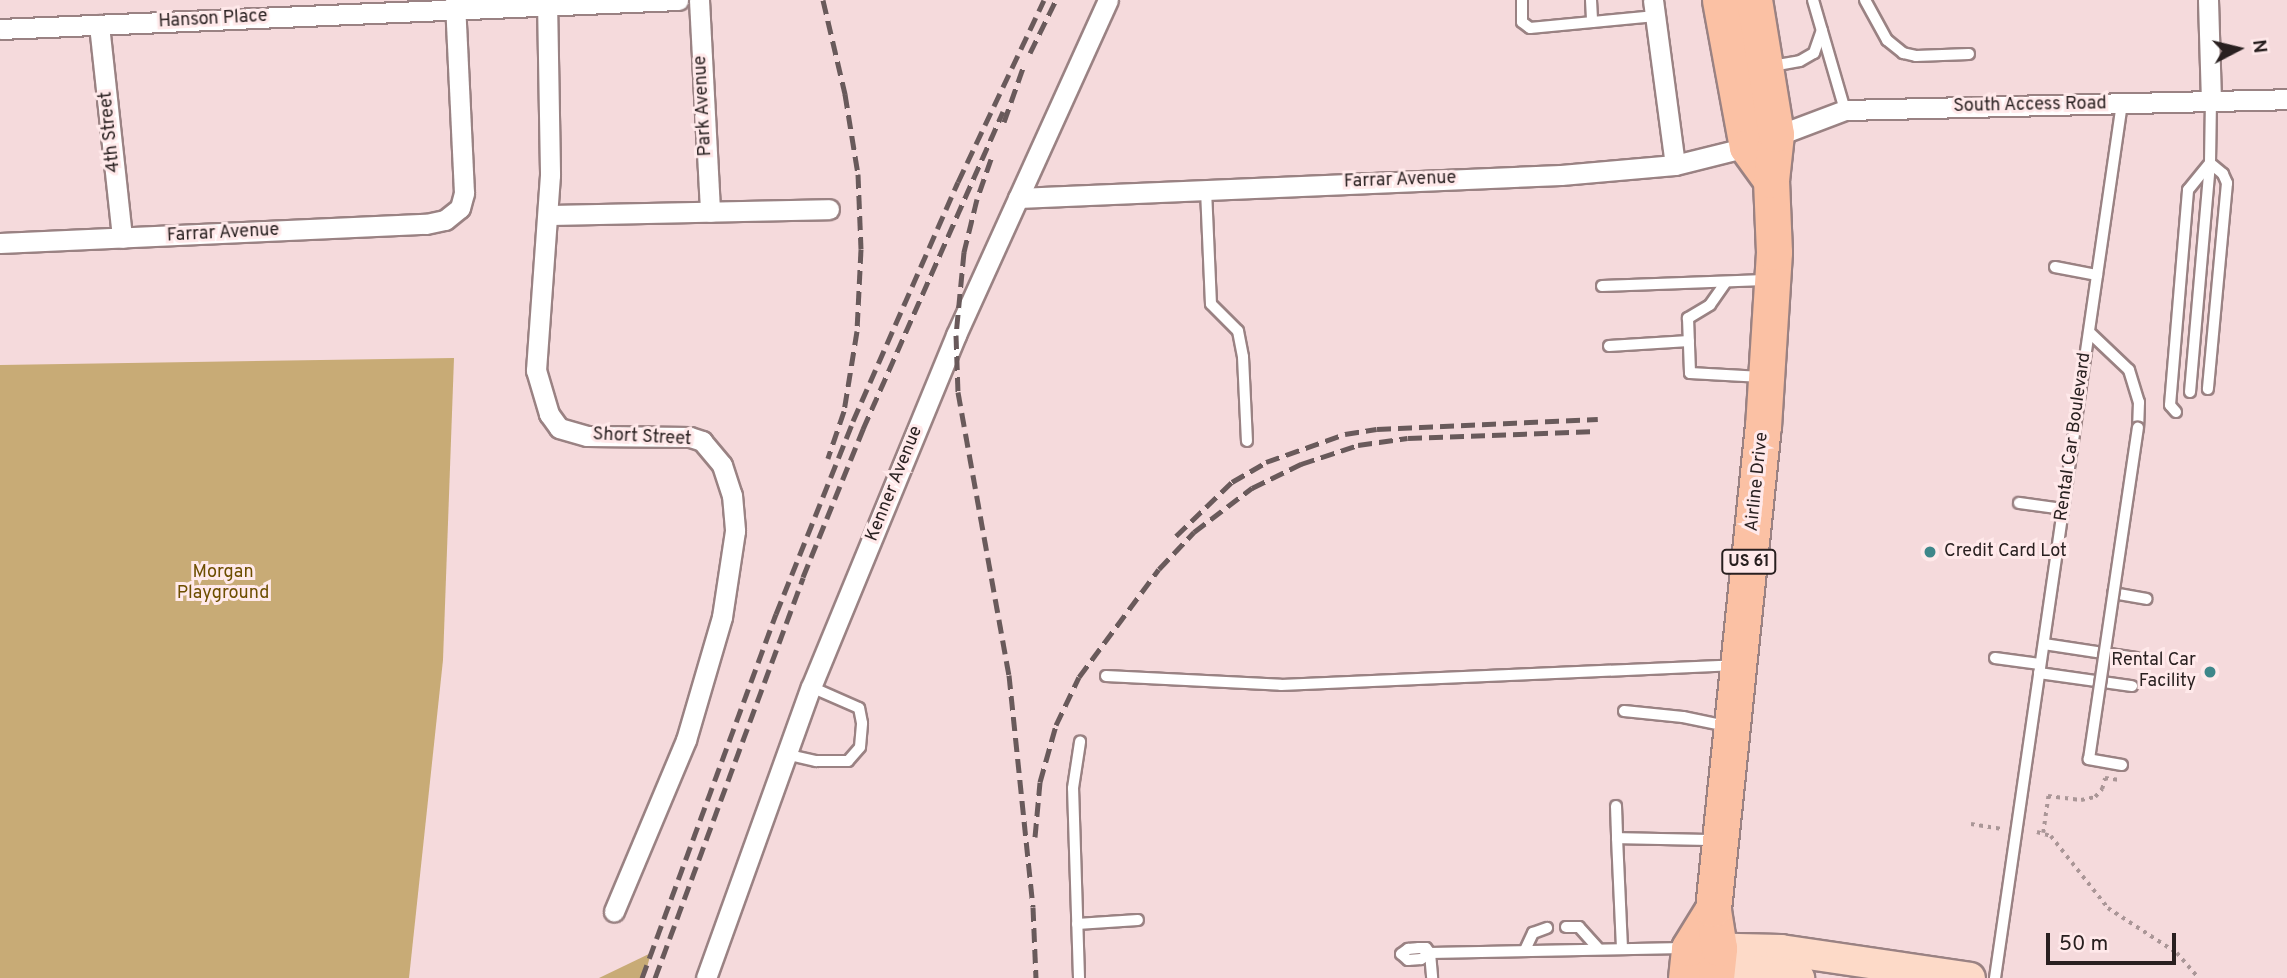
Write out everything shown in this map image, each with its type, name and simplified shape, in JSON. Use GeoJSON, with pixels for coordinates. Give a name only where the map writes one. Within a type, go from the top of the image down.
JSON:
{"type":"FeatureCollection","features":[{"type":"Feature","properties":{"kind":"highway","name":"Airline Drive"},"geometry":{"type":"LineString","coordinates":[[1706,964],[1739,665],[1767,377],[1773,280],[1771,180],[1720,0]]}},
{"type":"Feature","properties":{"kind":"highway","name":"Airline Drive"},"geometry":{"type":"LineString","coordinates":[[1754,0],[1765,67],[1761,141]]}},
{"type":"Feature","properties":{"kind":"main road"},"geometry":{"type":"LineString","coordinates":[[1706,964],[1781,950],[1970,978]]}},
{"type":"Feature","properties":{"kind":"main road"},"geometry":{"type":"LineString","coordinates":[[1706,964],[1784,973],[1800,978]]}},
{"type":"Feature","properties":{"kind":"street","name":"Hanson Place"},"geometry":{"type":"LineString","coordinates":[[0,29],[456,4],[678,0]]}},
{"type":"Feature","properties":{"kind":"street","name":"Park Avenue"},"geometry":{"type":"LineString","coordinates":[[699,0],[710,212]]}},
{"type":"Feature","properties":{"kind":"street","name":"Kenner Avenue"},"geometry":{"type":"LineString","coordinates":[[706,978],[811,687],[956,335],[1108,0]]}},
{"type":"Feature","properties":{"kind":"street"},"geometry":{"type":"LineString","coordinates":[[2208,0],[2211,101]]}},
{"type":"Feature","properties":{"kind":"street","name":"Short Street"},"geometry":{"type":"LineString","coordinates":[[547,2],[550,175],[536,370],[549,414],[559,428],[587,436],[690,437],[702,441],[722,465],[732,495],[735,531],[722,617],[686,740],[614,911]]}},
{"type":"Feature","properties":{"kind":"street","name":"Farrar Avenue"},"geometry":{"type":"LineString","coordinates":[[0,243],[426,224],[445,220],[460,208],[464,193],[456,4]]}},
{"type":"Feature","properties":{"kind":"street"},"geometry":{"type":"LineString","coordinates":[[1654,8],[1675,165]]}},
{"type":"Feature","properties":{"kind":"street","name":"4th Street"},"geometry":{"type":"LineString","coordinates":[[99,25],[122,239]]}},
{"type":"Feature","properties":{"kind":"street","name":"South Access Road"},"geometry":{"type":"LineString","coordinates":[[1761,141],[1845,110],[2287,99]]}},
{"type":"Feature","properties":{"kind":"street","name":"Farrar Avenue"},"geometry":{"type":"LineString","coordinates":[[1018,198],[1561,175],[1675,165],[1761,141]]}},
{"type":"Feature","properties":{"kind":"street"},"geometry":{"type":"LineString","coordinates":[[548,215],[829,209]]}},
{"type":"Feature","properties":{"kind":"lane"},"geometry":{"type":"LineString","coordinates":[[1522,0],[1522,22],[1530,28],[1592,22],[1654,8]]}},
{"type":"Feature","properties":{"kind":"lane"},"geometry":{"type":"LineString","coordinates":[[1591,0],[1592,22]]}},
{"type":"Feature","properties":{"kind":"lane"},"geometry":{"type":"LineString","coordinates":[[1813,0],[1845,110]]}},
{"type":"Feature","properties":{"kind":"lane"},"geometry":{"type":"LineString","coordinates":[[1865,0],[1887,40],[1903,53],[1916,56],[1969,54]]}},
{"type":"Feature","properties":{"kind":"lane"},"geometry":{"type":"LineString","coordinates":[[1765,67],[1800,61],[1814,52],[1822,30]]}},
{"type":"Feature","properties":{"kind":"lane"},"geometry":{"type":"LineString","coordinates":[[2190,392],[2210,163],[2211,101]]}},
{"type":"Feature","properties":{"kind":"lane","name":"Rental Car Boulevard"},"geometry":{"type":"LineString","coordinates":[[1995,978],[2122,103]]}},
{"type":"Feature","properties":{"kind":"lane"},"geometry":{"type":"LineString","coordinates":[[2208,389],[2227,184],[2223,174],[2210,163]]}},
{"type":"Feature","properties":{"kind":"lane"},"geometry":{"type":"LineString","coordinates":[[2176,412],[2170,405],[2188,190],[2210,163]]}},
{"type":"Feature","properties":{"kind":"lane"},"geometry":{"type":"LineString","coordinates":[[1206,190],[1211,304],[1238,331],[1243,357],[1247,441]]}},
{"type":"Feature","properties":{"kind":"lane"},"geometry":{"type":"LineString","coordinates":[[2054,267],[2097,275]]}},
{"type":"Feature","properties":{"kind":"lane"},"geometry":{"type":"LineString","coordinates":[[1602,286],[1773,280]]}},
{"type":"Feature","properties":{"kind":"lane"},"geometry":{"type":"LineString","coordinates":[[1726,282],[1710,305],[1688,317],[1690,373],[1767,377]]}},
{"type":"Feature","properties":{"kind":"lane"},"geometry":{"type":"LineString","coordinates":[[2089,332],[2129,370],[2139,402],[2088,759],[2122,765]]}},
{"type":"Feature","properties":{"kind":"lane"},"geometry":{"type":"LineString","coordinates":[[1609,346],[1689,341]]}},
{"type":"Feature","properties":{"kind":"lane"},"geometry":{"type":"LineString","coordinates":[[2019,503],[2063,509]]}},
{"type":"Feature","properties":{"kind":"lane"},"geometry":{"type":"LineString","coordinates":[[2113,593],[2146,599]]}},
{"type":"Feature","properties":{"kind":"lane"},"geometry":{"type":"LineString","coordinates":[[2043,644],[2136,658]]}},
{"type":"Feature","properties":{"kind":"lane"},"geometry":{"type":"LineString","coordinates":[[1995,658],[2132,685]]}},
{"type":"Feature","properties":{"kind":"lane"},"geometry":{"type":"LineString","coordinates":[[1106,676],[1281,685],[1739,665]]}},
{"type":"Feature","properties":{"kind":"lane"},"geometry":{"type":"LineString","coordinates":[[785,754],[816,761],[848,761],[860,747],[862,723],[859,708],[811,687]]}},
{"type":"Feature","properties":{"kind":"lane"},"geometry":{"type":"LineString","coordinates":[[1624,711],[1683,717],[1732,728]]}},
{"type":"Feature","properties":{"kind":"lane"},"geometry":{"type":"LineString","coordinates":[[1079,978],[1073,788],[1080,743]]}},
{"type":"Feature","properties":{"kind":"lane"},"geometry":{"type":"LineString","coordinates":[[1616,806],[1622,948]]}},
{"type":"Feature","properties":{"kind":"lane"},"geometry":{"type":"LineString","coordinates":[[1617,838],[1720,841]]}},
{"type":"Feature","properties":{"kind":"lane"},"geometry":{"type":"LineString","coordinates":[[1077,924],[1138,920]]}},
{"type":"Feature","properties":{"kind":"lane"},"geometry":{"type":"LineString","coordinates":[[1566,927],[1579,927],[1598,948]]}},
{"type":"Feature","properties":{"kind":"lane"},"geometry":{"type":"LineString","coordinates":[[1524,950],[1533,933],[1547,928]]}},
{"type":"Feature","properties":{"kind":"lane"},"geometry":{"type":"LineString","coordinates":[[1432,978],[1430,953],[1622,948],[1706,964]]}},
{"type":"Feature","properties":{"kind":"path"},"geometry":{"type":"LineString","coordinates":[[2120,780],[2105,778],[2102,789],[2095,797],[2081,800],[2048,796],[2040,833],[2052,836],[2071,857],[2108,908],[2177,953],[2199,978]]}},
{"type":"Feature","properties":{"kind":"path"},"geometry":{"type":"LineString","coordinates":[[1971,824],[2006,829]]}},
{"type":"Feature","properties":{"kind":"green space","name":"Morgan Playground"},"geometry":{"type":"Polygon","coordinates":[[[454,358],[443,660],[409,978],[0,978],[0,365],[454,358]]]}},
{"type":"Feature","properties":{"kind":"green space"},"geometry":{"type":"Polygon","coordinates":[[[651,953],[644,978],[599,978],[651,953]]]}},
{"type":"Feature","properties":{"kind":"railway"},"geometry":{"type":"LineString","coordinates":[[823,0],[845,94],[858,174],[861,249],[857,331],[844,411],[828,458]]}},
{"type":"Feature","properties":{"kind":"railway"},"geometry":{"type":"LineString","coordinates":[[642,978],[776,614],[853,421],[958,182],[1044,0]]}},
{"type":"Feature","properties":{"kind":"railway"},"geometry":{"type":"LineString","coordinates":[[1030,53],[1056,0]]}},
{"type":"Feature","properties":{"kind":"railway"},"geometry":{"type":"LineString","coordinates":[[1004,122],[1024,65]]}},
{"type":"Feature","properties":{"kind":"railway"},"geometry":{"type":"LineString","coordinates":[[655,978],[803,577],[863,429],[1003,111]]}},
{"type":"Feature","properties":{"kind":"railway"},"geometry":{"type":"LineString","coordinates":[[991,159],[977,199],[964,252],[956,335],[958,392],[1009,675],[1033,907],[1036,978]]}},
{"type":"Feature","properties":{"kind":"railway"},"geometry":{"type":"LineString","coordinates":[[1176,536],[1232,482],[1266,462],[1345,434],[1377,429],[1598,419]]}},
{"type":"Feature","properties":{"kind":"railway"},"geometry":{"type":"LineString","coordinates":[[1035,837],[1040,782],[1056,725],[1079,677],[1159,569],[1194,532],[1252,488],[1301,464],[1358,445],[1408,438],[1597,431]]}},
{"type":"Feature","properties":{"kind":"place","name":"Credit Card Lot"},"geometry":{"type":"Point","coordinates":[1930,552]}},
{"type":"Feature","properties":{"kind":"place","name":"Rental Car Facility"},"geometry":{"type":"Point","coordinates":[2210,672]}}]}
